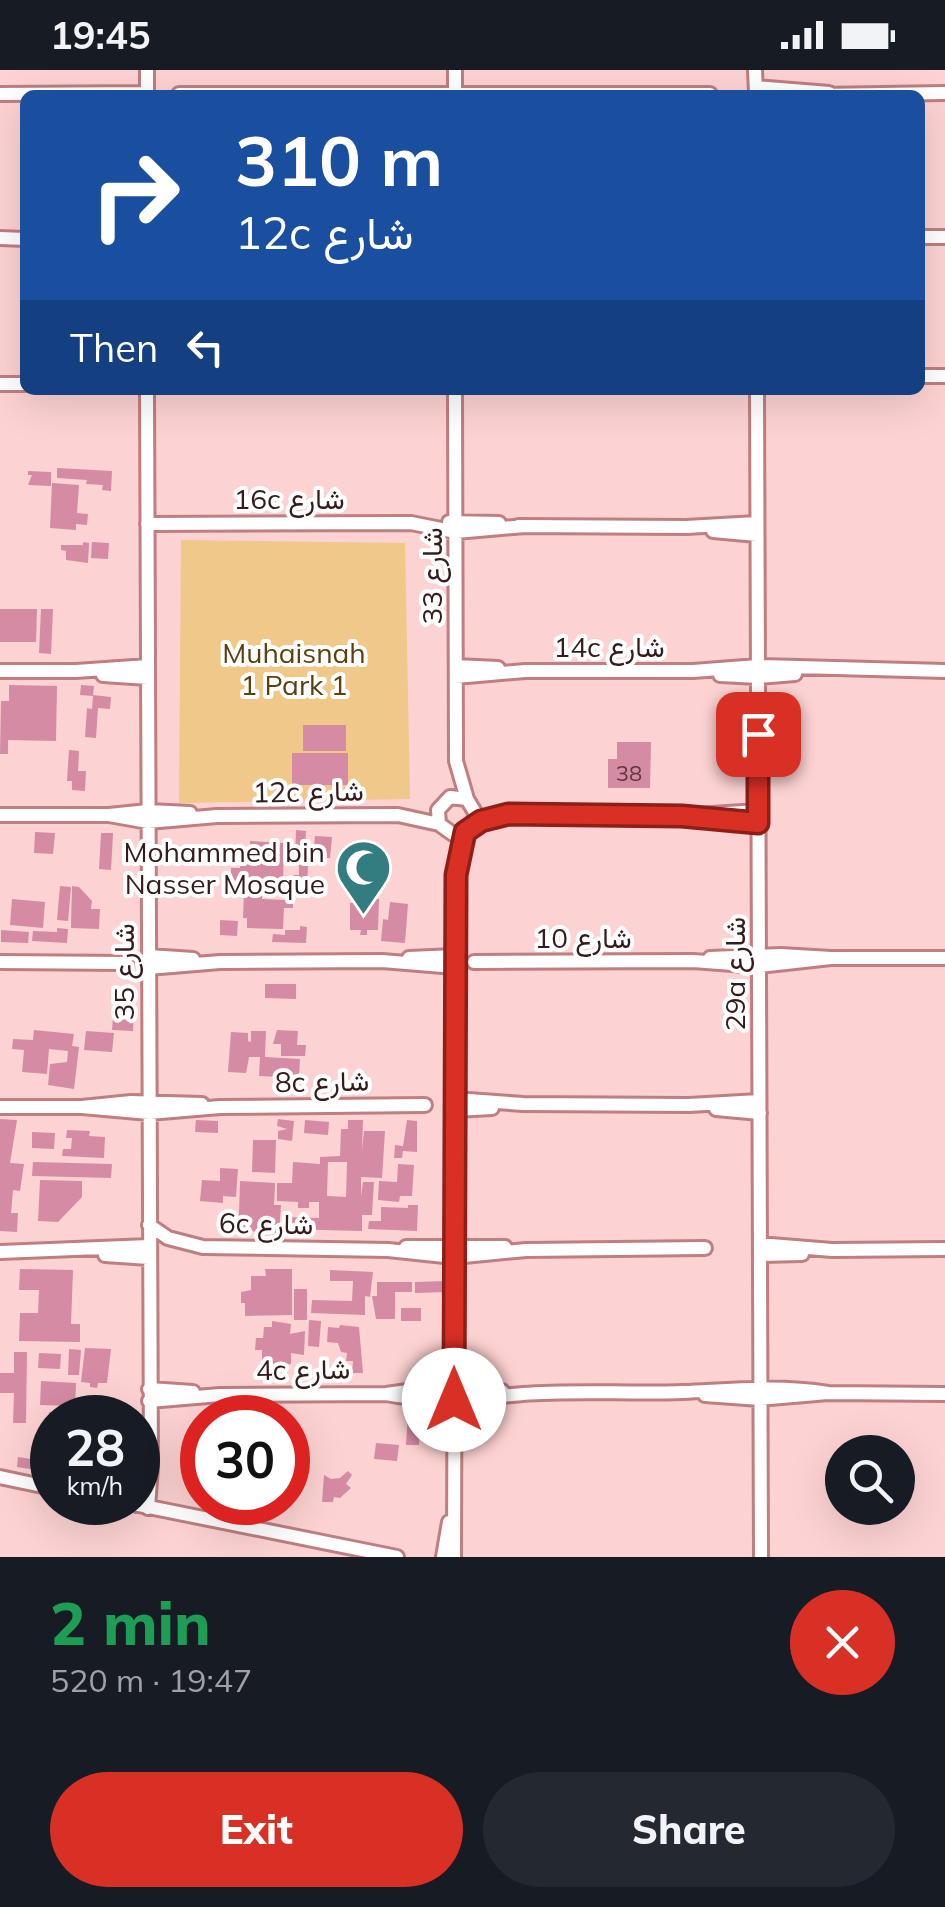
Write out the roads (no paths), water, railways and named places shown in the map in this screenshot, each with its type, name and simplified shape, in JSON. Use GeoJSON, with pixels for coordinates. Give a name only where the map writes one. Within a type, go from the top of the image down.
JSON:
{"type":"FeatureCollection","features":[{"type":"Feature","properties":{"kind":"street","name":"شارع 35"},"geometry":{"type":"LineString","coordinates":[[147,395],[149,1395]]}},
{"type":"Feature","properties":{"kind":"street","name":"شارع 33"},"geometry":{"type":"LineString","coordinates":[[443,802],[456,761],[455,395]]}},
{"type":"Feature","properties":{"kind":"street","name":"29a شارع"},"geometry":{"type":"LineString","coordinates":[[755,395],[761,1557]]}},
{"type":"Feature","properties":{"kind":"street","name":"16c شارع"},"geometry":{"type":"LineString","coordinates":[[147,524],[757,529]]}},
{"type":"Feature","properties":{"kind":"street","name":"14c شارع"},"geometry":{"type":"LineString","coordinates":[[456,671],[945,671]]}},
{"type":"Feature","properties":{"kind":"street"},"geometry":{"type":"LineString","coordinates":[[0,672],[148,672]]}},
{"type":"Feature","properties":{"kind":"street","name":"شارع 33"},"geometry":{"type":"LineString","coordinates":[[456,761],[469,801]]}},
{"type":"Feature","properties":{"kind":"street"},"geometry":{"type":"LineString","coordinates":[[456,875],[438,810],[443,802],[456,796],[508,814],[758,817]]}},
{"type":"Feature","properties":{"kind":"street"},"geometry":{"type":"LineString","coordinates":[[454,1557],[456,875],[476,814],[469,801]]}},
{"type":"Feature","properties":{"kind":"street","name":"12c شارع"},"geometry":{"type":"LineString","coordinates":[[0,815],[398,814],[443,802]]}},
{"type":"Feature","properties":{"kind":"street","name":"12c شارع"},"geometry":{"type":"LineString","coordinates":[[398,814],[443,828]]}},
{"type":"Feature","properties":{"kind":"street"},"geometry":{"type":"LineString","coordinates":[[443,828],[469,828],[508,814]]}},
{"type":"Feature","properties":{"kind":"street","name":"شارع 10"},"geometry":{"type":"LineString","coordinates":[[474,962],[945,958]]}},
{"type":"Feature","properties":{"kind":"street"},"geometry":{"type":"LineString","coordinates":[[148,962],[456,961]]}},
{"type":"Feature","properties":{"kind":"street"},"geometry":{"type":"LineString","coordinates":[[0,962],[126,962]]}},
{"type":"Feature","properties":{"kind":"street"},"geometry":{"type":"LineString","coordinates":[[455,1104],[760,1107]]}},
{"type":"Feature","properties":{"kind":"street","name":"8c شارع"},"geometry":{"type":"LineString","coordinates":[[0,1107],[426,1105]]}},
{"type":"Feature","properties":{"kind":"street","name":"6c شارع"},"geometry":{"type":"LineString","coordinates":[[149,1225],[168,1238],[203,1247],[454,1251],[704,1248]]}},
{"type":"Feature","properties":{"kind":"street"},"geometry":{"type":"LineString","coordinates":[[760,1250],[945,1250]]}},
{"type":"Feature","properties":{"kind":"street"},"geometry":{"type":"LineString","coordinates":[[0,1252],[149,1252]]}},
{"type":"Feature","properties":{"kind":"street","name":"4c شارع"},"geometry":{"type":"LineString","coordinates":[[160,1395],[945,1394]]}},
{"type":"Feature","properties":{"kind":"street"},"geometry":{"type":"LineString","coordinates":[[0,1477],[30,1483]]}},
{"type":"Feature","properties":{"kind":"street"},"geometry":{"type":"LineString","coordinates":[[443,1557],[454,1495]]}},
{"type":"Feature","properties":{"kind":"street"},"geometry":{"type":"LineString","coordinates":[[160,1510],[397,1557]]}},
{"type":"Feature","properties":{"kind":"place","name":"Mohammed bin Nasser Mosque"},"geometry":{"type":"Point","coordinates":[364,916]}},
{"type":"Feature","properties":{"kind":"park label","name":"Muhaisnah 1 Park 1"},"geometry":{"type":"Point","coordinates":[294,668]}}]}
